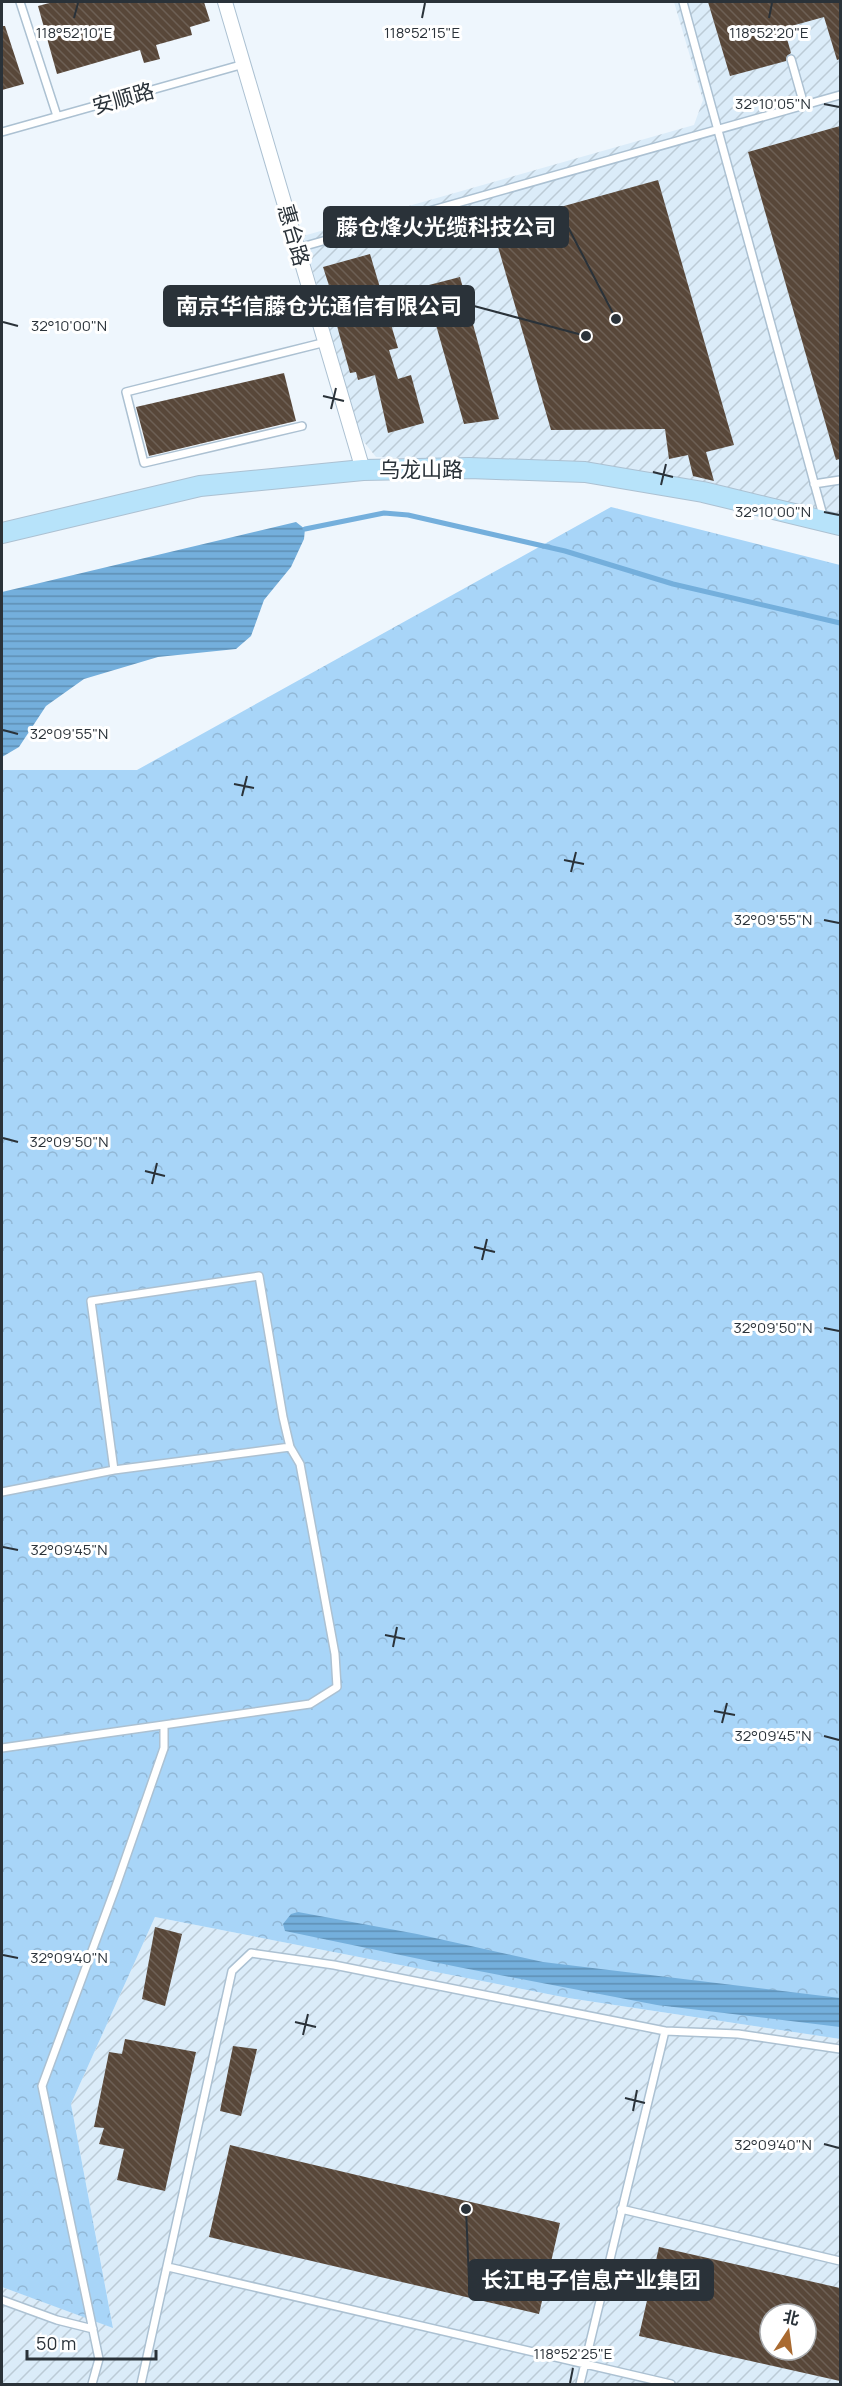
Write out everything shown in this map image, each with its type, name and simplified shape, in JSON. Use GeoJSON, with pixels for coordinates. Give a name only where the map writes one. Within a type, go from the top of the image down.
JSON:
{"type":"FeatureCollection","features":[{"type":"Feature","properties":{"kind":"street","name":"惠台路"},"geometry":{"type":"LineString","coordinates":[[225,2],[363,470]]}},
{"type":"Feature","properties":{"kind":"street","name":"乌龙山路"},"geometry":{"type":"LineString","coordinates":[[2,533],[200,486],[363,470],[469,468],[585,472],[704,492],[832,523]]}},
{"type":"Feature","properties":{"kind":"lane"},"geometry":{"type":"LineString","coordinates":[[20,2],[57,116]]}},
{"type":"Feature","properties":{"kind":"lane"},"geometry":{"type":"LineString","coordinates":[[683,2],[814,484],[832,523]]}},
{"type":"Feature","properties":{"kind":"lane"},"geometry":{"type":"LineString","coordinates":[[790,59],[804,105]]}},
{"type":"Feature","properties":{"kind":"lane","name":"安顺路"},"geometry":{"type":"LineString","coordinates":[[2,132],[244,64]]}},
{"type":"Feature","properties":{"kind":"lane"},"geometry":{"type":"LineString","coordinates":[[298,248],[840,95]]}},
{"type":"Feature","properties":{"kind":"lane"},"geometry":{"type":"LineString","coordinates":[[302,426],[144,464],[126,392],[326,342]]}},
{"type":"Feature","properties":{"kind":"lane"},"geometry":{"type":"LineString","coordinates":[[814,484],[840,480]]}},
{"type":"Feature","properties":{"kind":"lane"},"geometry":{"type":"LineString","coordinates":[[2,1748],[310,1704],[337,1687],[335,1654],[300,1464],[291,1447],[283,1417],[259,1276],[92,1301],[114,1470]]}},
{"type":"Feature","properties":{"kind":"lane"},"geometry":{"type":"LineString","coordinates":[[2,1492],[114,1470],[291,1447]]}},
{"type":"Feature","properties":{"kind":"lane"},"geometry":{"type":"LineString","coordinates":[[93,2385],[99,2359],[42,2085],[161,1758],[164,1748],[164,1725]]}},
{"type":"Feature","properties":{"kind":"lane"},"geometry":{"type":"LineString","coordinates":[[141,2385],[232,1971],[251,1953],[334,1965],[665,2031],[738,2034],[840,2049]]}},
{"type":"Feature","properties":{"kind":"lane"},"geometry":{"type":"LineString","coordinates":[[580,2385],[665,2031]]}},
{"type":"Feature","properties":{"kind":"lane"},"geometry":{"type":"LineString","coordinates":[[621,2209],[840,2261]]}},
{"type":"Feature","properties":{"kind":"lane"},"geometry":{"type":"LineString","coordinates":[[168,2267],[671,2385]]}},
{"type":"Feature","properties":{"kind":"lane"},"geometry":{"type":"LineString","coordinates":[[2,2300],[57,2320],[93,2329]]}},
{"type":"Feature","properties":{"kind":"shaded area"},"geometry":{"type":"Polygon","coordinates":[[[674,2],[840,2],[840,517],[701,483],[613,466],[376,457],[360,437],[303,236],[694,125],[703,100],[674,2]]]}},
{"type":"Feature","properties":{"kind":"shaded area"},"geometry":{"type":"Polygon","coordinates":[[[296,522],[305,529],[304,539],[291,567],[264,600],[251,636],[236,649],[158,657],[84,679],[46,706],[19,747],[2,757],[2,592],[296,522]]]}},
{"type":"Feature","properties":{"kind":"shaded area"},"geometry":{"type":"Polygon","coordinates":[[[298,1912],[417,1934],[543,1962],[840,1998],[840,2027],[657,2005],[285,1931],[283,1924],[291,1914],[298,1912]]]}},
{"type":"Feature","properties":{"kind":"shaded area"},"geometry":{"type":"Polygon","coordinates":[[[155,1917],[568,1998],[840,2039],[840,2384],[2,2384],[2,2287],[113,2327],[71,2104],[155,1917]]]}},
{"type":"Feature","properties":{"kind":"green space"},"geometry":{"type":"Polygon","coordinates":[[[611,507],[840,565],[840,2039],[568,1998],[155,1917],[71,2104],[113,2328],[2,2287],[2,770],[137,770],[611,507]]]}},
{"type":"Feature","properties":{"kind":"building"},"geometry":{"type":"Polygon","coordinates":[[[53,2],[204,2],[210,21],[190,27],[192,35],[156,45],[160,59],[144,63],[140,50],[57,74],[38,6],[53,2]]]}},
{"type":"Feature","properties":{"kind":"building"},"geometry":{"type":"Polygon","coordinates":[[[708,2],[840,2],[840,59],[837,60],[824,17],[784,28],[791,53],[787,56],[786,61],[730,76],[708,2]]]}},
{"type":"Feature","properties":{"kind":"building"},"geometry":{"type":"Polygon","coordinates":[[[2,26],[5,26],[24,84],[2,90],[2,26]]]}},
{"type":"Feature","properties":{"kind":"building"},"geometry":{"type":"Polygon","coordinates":[[[840,126],[840,459],[836,460],[748,152],[840,126]]]}},
{"type":"Feature","properties":{"kind":"building"},"geometry":{"type":"Polygon","coordinates":[[[658,180],[734,445],[706,452],[714,481],[693,476],[688,455],[669,459],[665,429],[551,430],[492,226],[658,180]]]}},
{"type":"Feature","properties":{"kind":"building"},"geometry":{"type":"Polygon","coordinates":[[[370,254],[398,348],[389,350],[398,379],[411,375],[424,423],[388,433],[375,375],[358,380],[356,372],[350,373],[329,297],[332,295],[323,267],[370,254]]]}},
{"type":"Feature","properties":{"kind":"building"},"geometry":{"type":"Polygon","coordinates":[[[460,277],[499,419],[464,424],[425,286],[460,277]]]}},
{"type":"Feature","properties":{"kind":"building"},"geometry":{"type":"Polygon","coordinates":[[[284,373],[296,421],[149,456],[136,407],[284,373]]]}},
{"type":"Feature","properties":{"kind":"building"},"geometry":{"type":"Polygon","coordinates":[[[155,1927],[182,1934],[165,2006],[142,1999],[155,1927]]]}},
{"type":"Feature","properties":{"kind":"building"},"geometry":{"type":"Polygon","coordinates":[[[125,2039],[196,2052],[165,2191],[117,2180],[124,2149],[99,2144],[104,2128],[94,2127],[109,2052],[122,2054],[125,2039]]]}},
{"type":"Feature","properties":{"kind":"building"},"geometry":{"type":"Polygon","coordinates":[[[233,2046],[257,2049],[241,2116],[220,2111],[233,2046]]]}},
{"type":"Feature","properties":{"kind":"building"},"geometry":{"type":"Polygon","coordinates":[[[230,2145],[560,2223],[539,2314],[209,2237],[230,2145]]]}},
{"type":"Feature","properties":{"kind":"building"},"geometry":{"type":"Polygon","coordinates":[[[659,2247],[840,2288],[840,2381],[639,2336],[659,2247]]]}},
{"type":"Feature","properties":{"kind":"waterway"},"geometry":{"type":"LineString","coordinates":[[305,529],[384,513],[408,515],[565,551],[673,584],[840,623]]}},
{"type":"Feature","properties":{"kind":"place","name":"藤仓烽火光缆科技公司"},"geometry":{"type":"Point","coordinates":[616,319]}},
{"type":"Feature","properties":{"kind":"place","name":"南京华信藤仓光通信有限公司"},"geometry":{"type":"Point","coordinates":[586,336]}},
{"type":"Feature","properties":{"kind":"place","name":"长江电子信息产业集团"},"geometry":{"type":"Point","coordinates":[466,2209]}}]}
